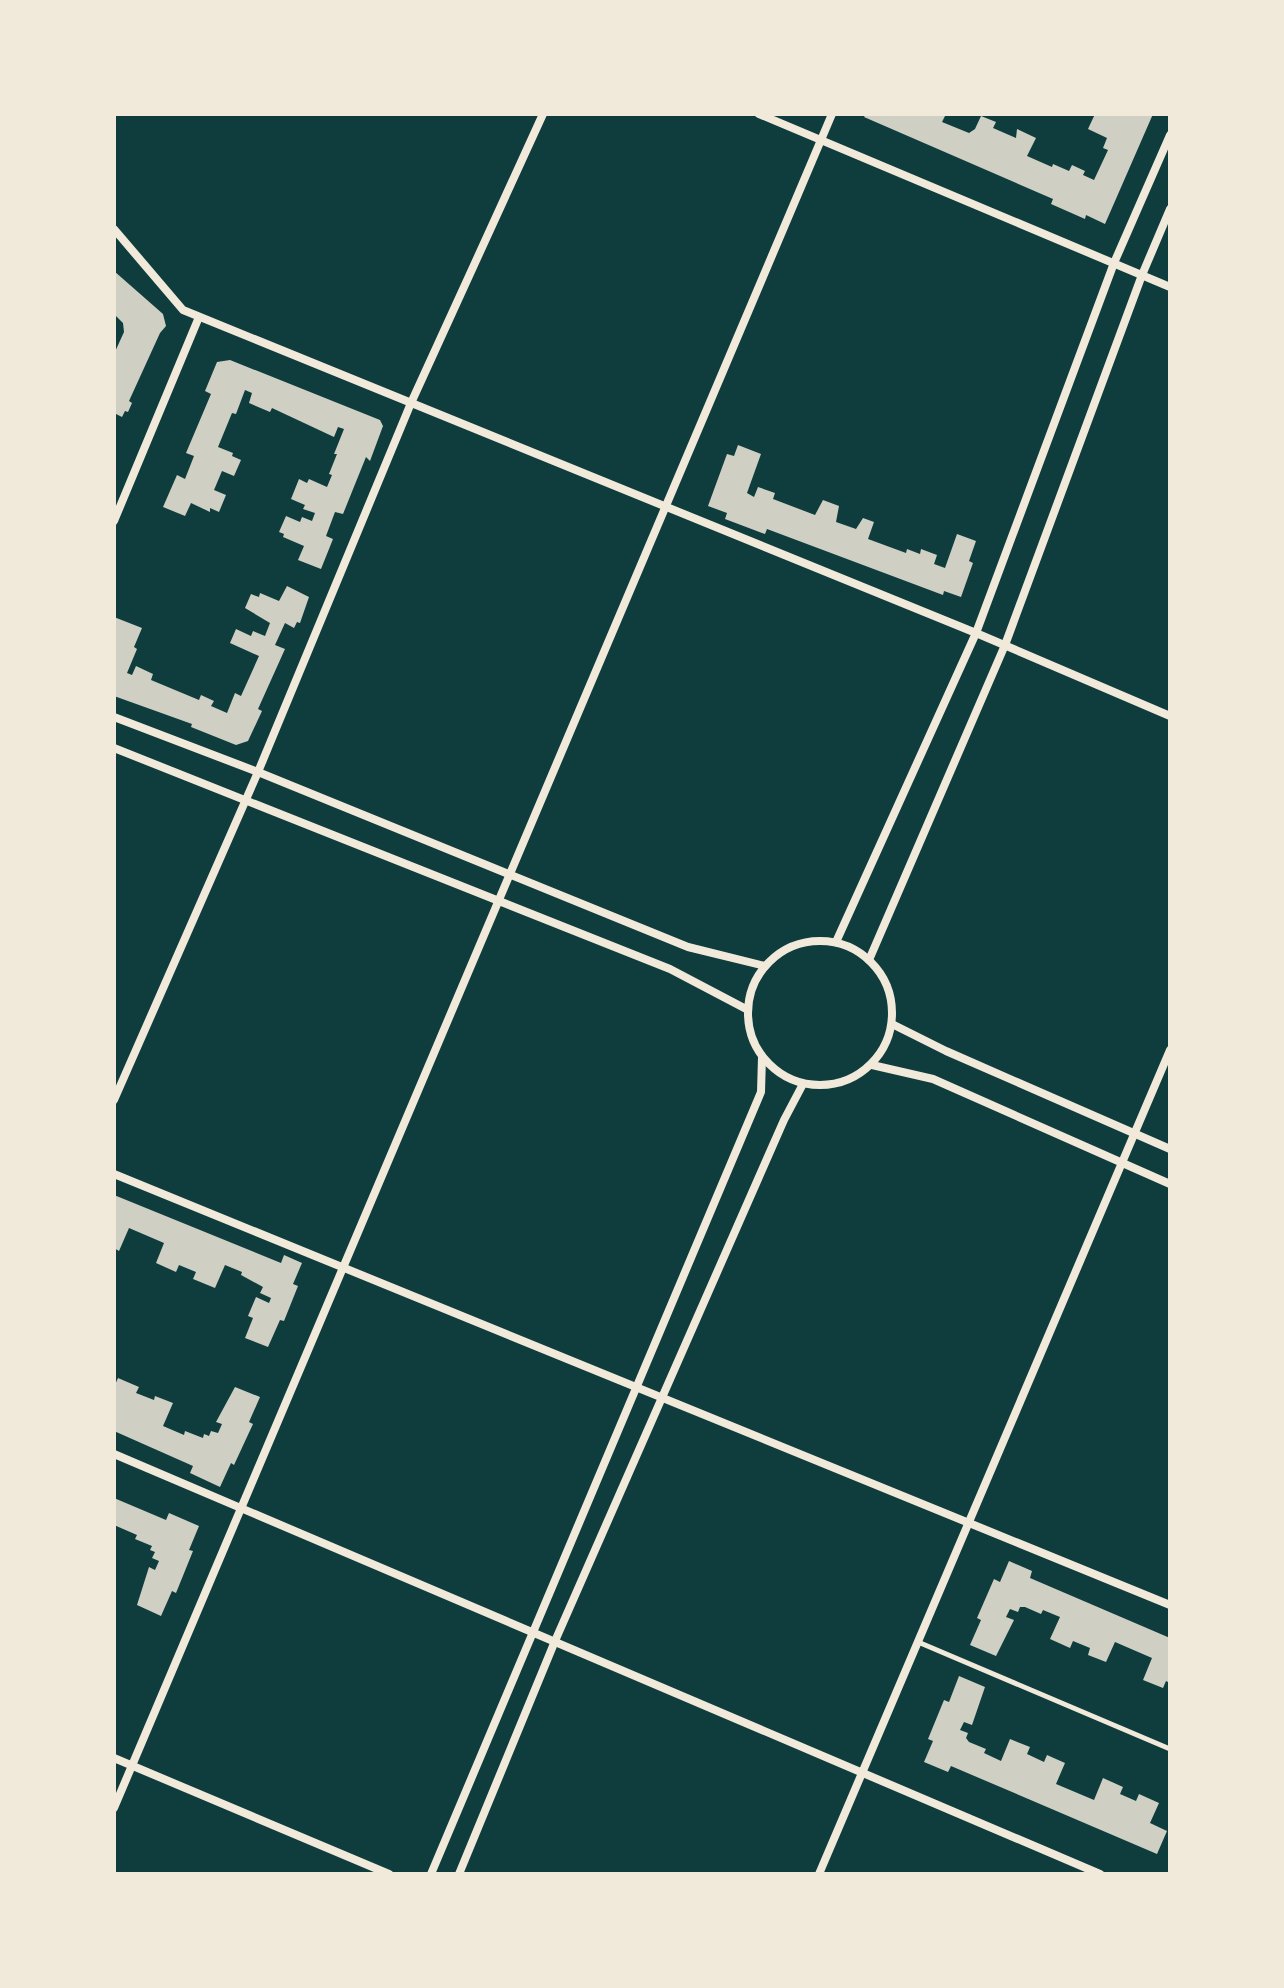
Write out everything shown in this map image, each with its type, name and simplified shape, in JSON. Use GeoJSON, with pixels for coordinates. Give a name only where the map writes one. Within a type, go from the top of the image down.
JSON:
{"type":"FeatureCollection","features":[{"type":"Feature","properties":{"kind":"street"},"geometry":{"type":"LineString","coordinates":[[114,1100],[258,772],[411,403],[543,114]]}},
{"type":"Feature","properties":{"kind":"street"},"geometry":{"type":"LineString","coordinates":[[759,114],[1170,287]]}},
{"type":"Feature","properties":{"kind":"street"},"geometry":{"type":"LineString","coordinates":[[114,1808],[832,114]]}},
{"type":"Feature","properties":{"kind":"street"},"geometry":{"type":"LineString","coordinates":[[836,942],[976,633],[1114,263],[1170,135]]}},
{"type":"Feature","properties":{"kind":"street"},"geometry":{"type":"LineString","coordinates":[[869,960],[1005,645],[1142,275],[1170,209]]}},
{"type":"Feature","properties":{"kind":"street"},"geometry":{"type":"LineString","coordinates":[[114,229],[183,310],[976,633],[1170,716]]}},
{"type":"Feature","properties":{"kind":"street"},"geometry":{"type":"LineString","coordinates":[[114,521],[116,508],[199,317]]}},
{"type":"Feature","properties":{"kind":"street"},"geometry":{"type":"LineString","coordinates":[[114,717],[258,772],[688,947],[765,966]]}},
{"type":"Feature","properties":{"kind":"street"},"geometry":{"type":"LineString","coordinates":[[114,748],[670,969],[748,1010]]}},
{"type":"Feature","properties":{"kind":"street"},"geometry":{"type":"LineString","coordinates":[[816,941],[836,942],[854,949],[869,960],[884,978],[892,999],[892,1024],[886,1045],[872,1065],[852,1079],[828,1085],[803,1084],[780,1074],[762,1057],[751,1035],[748,1010],[753,987],[765,966],[779,953],[797,944],[816,941]]}},
{"type":"Feature","properties":{"kind":"street"},"geometry":{"type":"LineString","coordinates":[[892,1024],[946,1051],[1170,1149]]}},
{"type":"Feature","properties":{"kind":"street"},"geometry":{"type":"LineString","coordinates":[[819,1874],[1170,1050]]}},
{"type":"Feature","properties":{"kind":"street"},"geometry":{"type":"LineString","coordinates":[[431,1874],[761,1092],[762,1057]]}},
{"type":"Feature","properties":{"kind":"street"},"geometry":{"type":"LineString","coordinates":[[872,1065],[933,1079],[1170,1184]]}},
{"type":"Feature","properties":{"kind":"street"},"geometry":{"type":"LineString","coordinates":[[459,1874],[555,1641],[784,1120],[803,1084]]}},
{"type":"Feature","properties":{"kind":"street"},"geometry":{"type":"LineString","coordinates":[[114,1174],[1170,1605]]}},
{"type":"Feature","properties":{"kind":"street"},"geometry":{"type":"LineString","coordinates":[[114,1454],[1100,1874]]}},
{"type":"Feature","properties":{"kind":"street"},"geometry":{"type":"LineString","coordinates":[[114,1758],[389,1874]]}},
{"type":"Feature","properties":{"kind":"lane"},"geometry":{"type":"LineString","coordinates":[[918,1642],[1170,1749]]}},
{"type":"Feature","properties":{"kind":"building"},"geometry":{"type":"Polygon","coordinates":[[[866,114],[946,114],[942,122],[969,133],[975,129],[981,116],[996,122],[993,128],[1016,138],[1017,129],[1036,138],[1027,156],[1069,171],[1072,165],[1094,180],[1108,150],[1103,148],[1107,138],[1088,129],[1095,114],[1153,114],[1105,224],[1051,204],[1053,199],[864,117],[866,114]]]}},
{"type":"Feature","properties":{"kind":"building"},"geometry":{"type":"Polygon","coordinates":[[[114,271],[163,314],[166,326],[129,401],[132,403],[128,412],[125,411],[122,417],[114,413],[114,354],[124,332],[123,323],[114,314],[114,271]]]}},
{"type":"Feature","properties":{"kind":"building"},"geometry":{"type":"Polygon","coordinates":[[[230,360],[380,420],[383,426],[370,461],[366,457],[343,514],[335,512],[326,536],[333,539],[321,569],[298,560],[304,546],[283,537],[284,534],[279,532],[286,516],[300,522],[302,517],[312,521],[315,513],[303,509],[305,505],[291,499],[299,479],[307,483],[309,479],[327,487],[337,454],[334,454],[344,429],[338,427],[334,437],[272,408],[270,412],[249,403],[252,393],[245,390],[218,447],[241,460],[234,476],[222,471],[214,490],[226,495],[219,512],[210,508],[210,512],[191,503],[185,516],[163,507],[177,475],[185,479],[194,456],[186,453],[211,394],[205,391],[217,362],[230,360]]]}},
{"type":"Feature","properties":{"kind":"building"},"geometry":{"type":"Polygon","coordinates":[[[738,445],[761,454],[747,493],[754,497],[758,487],[775,493],[773,499],[815,515],[823,500],[839,506],[836,522],[856,529],[863,518],[874,522],[868,539],[906,553],[907,549],[920,554],[921,549],[937,555],[934,564],[945,568],[957,534],[976,541],[969,561],[973,563],[961,597],[944,591],[943,595],[767,529],[765,534],[725,519],[727,513],[708,506],[727,454],[734,456],[738,445]]]}},
{"type":"Feature","properties":{"kind":"building"},"geometry":{"type":"Polygon","coordinates":[[[287,586],[309,597],[300,623],[297,622],[294,628],[285,623],[275,645],[285,649],[258,709],[262,711],[248,741],[236,745],[191,727],[192,724],[114,696],[114,617],[142,628],[127,673],[132,675],[136,666],[153,674],[151,680],[199,700],[201,695],[214,701],[211,706],[227,713],[235,693],[241,696],[259,656],[230,643],[236,629],[251,636],[253,631],[265,636],[270,623],[245,608],[251,594],[259,597],[260,593],[279,601],[287,586]]]}},
{"type":"Feature","properties":{"kind":"building"},"geometry":{"type":"Polygon","coordinates":[[[114,1195],[281,1263],[284,1255],[302,1263],[293,1284],[298,1286],[284,1321],[280,1320],[268,1347],[245,1338],[253,1318],[248,1316],[256,1297],[269,1303],[271,1298],[260,1293],[263,1287],[241,1275],[242,1272],[225,1265],[215,1288],[193,1279],[196,1272],[179,1265],[176,1272],[156,1263],[164,1243],[129,1228],[119,1251],[114,1248],[114,1195]]]}},
{"type":"Feature","properties":{"kind":"building"},"geometry":{"type":"Polygon","coordinates":[[[118,1378],[139,1387],[136,1393],[173,1403],[163,1426],[184,1435],[185,1431],[203,1438],[204,1434],[209,1436],[211,1431],[218,1433],[222,1424],[216,1422],[235,1387],[260,1397],[249,1422],[253,1424],[220,1487],[190,1473],[193,1466],[114,1431],[114,1387],[118,1378]]]}},
{"type":"Feature","properties":{"kind":"building"},"geometry":{"type":"Polygon","coordinates":[[[114,1498],[166,1520],[169,1513],[199,1526],[189,1550],[193,1551],[176,1593],[172,1591],[161,1616],[137,1605],[149,1567],[155,1570],[159,1561],[152,1558],[155,1552],[150,1550],[152,1546],[114,1525],[114,1498]]]}},
{"type":"Feature","properties":{"kind":"building"},"geometry":{"type":"Polygon","coordinates":[[[1009,1561],[1032,1571],[1030,1578],[1170,1638],[1170,1683],[1166,1681],[1163,1688],[1143,1680],[1152,1658],[1115,1642],[1106,1662],[1088,1655],[1090,1648],[1073,1641],[1070,1648],[1050,1639],[1060,1617],[1043,1610],[1041,1614],[1025,1607],[1020,1607],[1018,1612],[1010,1609],[1006,1617],[1014,1620],[996,1656],[970,1645],[981,1620],[977,1618],[994,1579],[1000,1582],[1009,1561]]]}},
{"type":"Feature","properties":{"kind":"building"},"geometry":{"type":"Polygon","coordinates":[[[959,1676],[985,1687],[972,1725],[964,1722],[960,1730],[968,1733],[966,1738],[969,1742],[986,1749],[984,1753],[1001,1761],[1010,1739],[1030,1747],[1027,1754],[1044,1762],[1047,1755],[1065,1763],[1056,1784],[1094,1800],[1103,1778],[1123,1787],[1120,1794],[1136,1801],[1139,1794],[1159,1803],[1150,1823],[1167,1831],[1157,1854],[951,1766],[948,1772],[924,1762],[933,1741],[928,1739],[944,1700],[949,1702],[959,1676]]]}}]}
